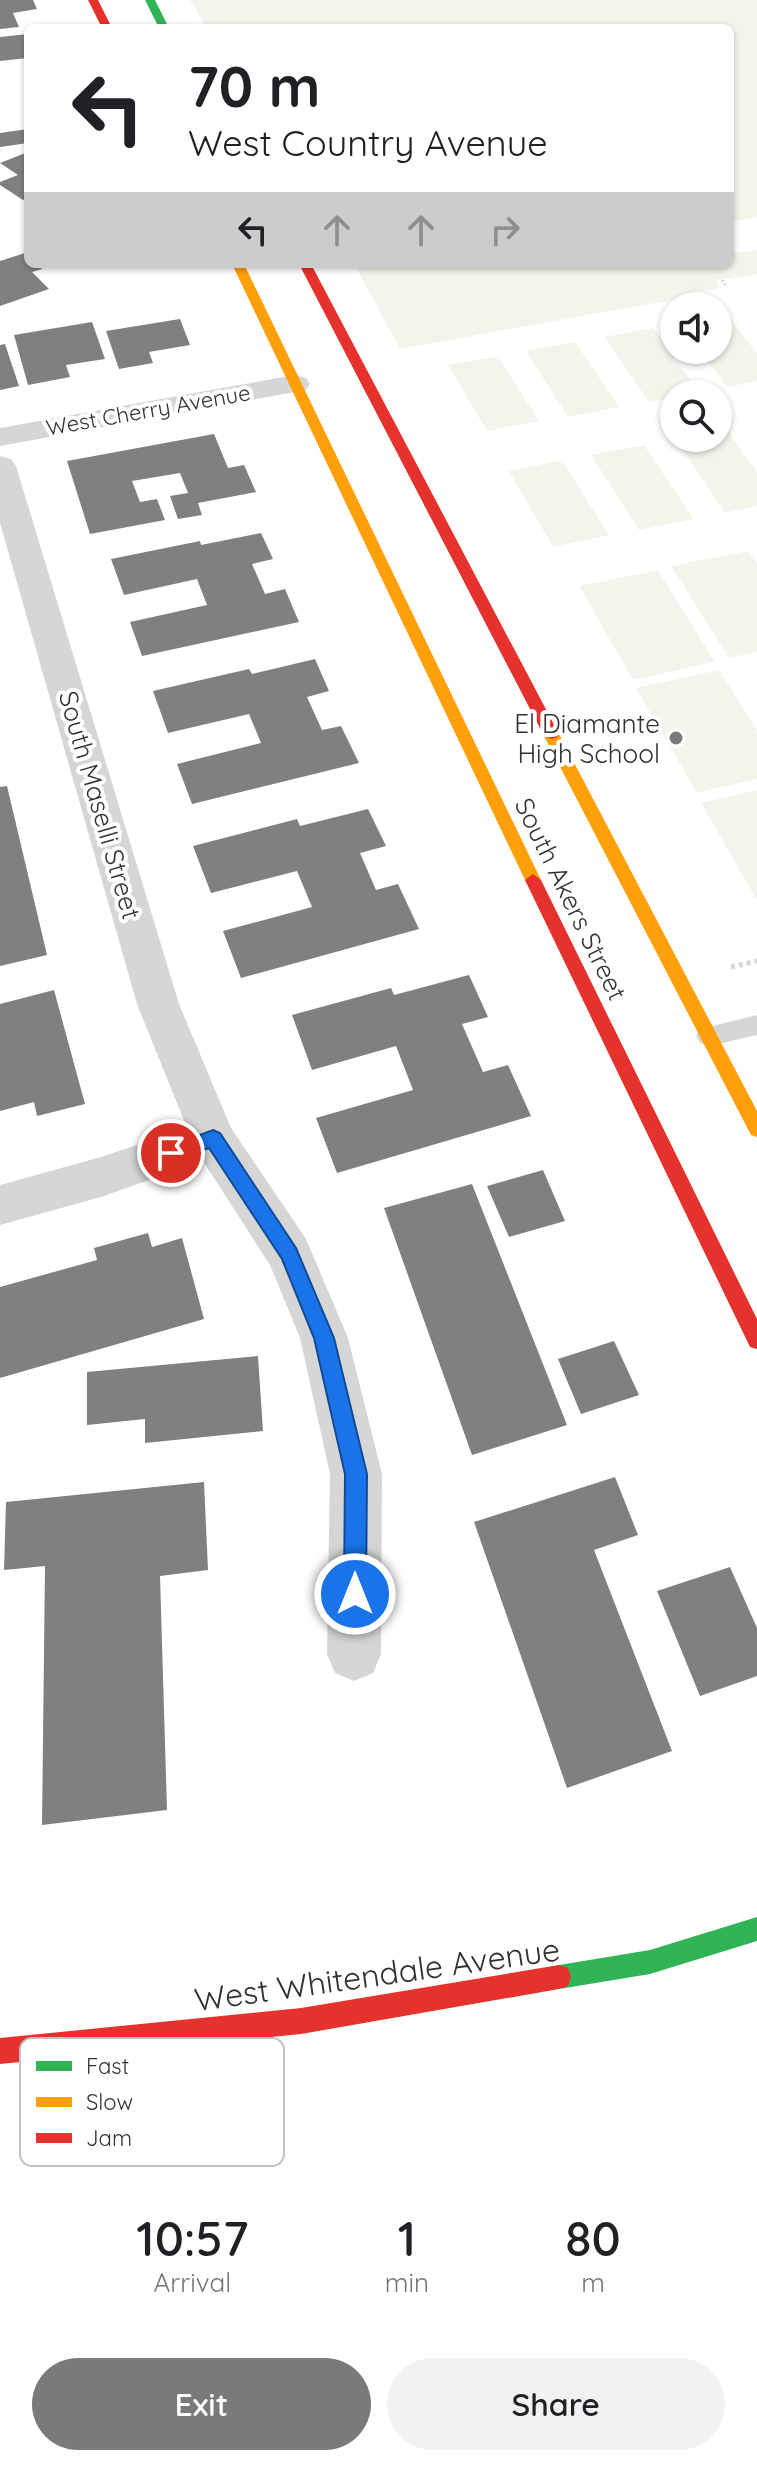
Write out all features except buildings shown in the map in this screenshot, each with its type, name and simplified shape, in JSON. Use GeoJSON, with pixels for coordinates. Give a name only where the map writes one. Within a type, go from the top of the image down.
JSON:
{"type":"FeatureCollection","features":[{"type":"Feature","properties":{"kind":"main road"},"geometry":{"type":"LineString","coordinates":[[93,0],[105,24]]}},
{"type":"Feature","properties":{"kind":"main road"},"geometry":{"type":"LineString","coordinates":[[150,0],[162,24]]}},
{"type":"Feature","properties":{"kind":"main road","name":"South Akers Street"},"geometry":{"type":"LineString","coordinates":[[240,268],[757,1340]]}},
{"type":"Feature","properties":{"kind":"main road"},"geometry":{"type":"LineString","coordinates":[[307,268],[757,1129]]}},
{"type":"Feature","properties":{"kind":"main road","name":"West Whitendale Avenue"},"geometry":{"type":"LineString","coordinates":[[130,2038],[301,2021],[650,1962],[757,1929]]}},
{"type":"Feature","properties":{"kind":"main road","name":"West Whitendale Avenue"},"geometry":{"type":"LineString","coordinates":[[0,2051],[20,2049]]}},
{"type":"Feature","properties":{"kind":"street","name":"West Cherry Avenue"},"geometry":{"type":"LineString","coordinates":[[0,437],[295,384]]}},
{"type":"Feature","properties":{"kind":"street","name":"South Maselli Street"},"geometry":{"type":"LineString","coordinates":[[0,466],[158,1004],[213,1138],[289,1254],[324,1338],[356,1474],[354,1654]]}},
{"type":"Feature","properties":{"kind":"street"},"geometry":{"type":"LineString","coordinates":[[0,1205],[101,1177],[213,1138]]}},
{"type":"Feature","properties":{"kind":"lane"},"geometry":{"type":"LineString","coordinates":[[709,1036],[757,1025]]}},
{"type":"Feature","properties":{"kind":"path"},"geometry":{"type":"LineString","coordinates":[[722,280],[727,287]]}},
{"type":"Feature","properties":{"kind":"path"},"geometry":{"type":"LineString","coordinates":[[731,967],[757,961]]}},
{"type":"Feature","properties":{"kind":"shaded area"},"geometry":{"type":"Polygon","coordinates":[[[190,0],[757,0],[757,217],[734,221],[734,24],[204,24],[190,0]]]}},
{"type":"Feature","properties":{"kind":"shaded area"},"geometry":{"type":"Polygon","coordinates":[[[757,250],[757,275],[716,280],[721,288],[698,292],[660,292],[660,302],[400,349],[356,268],[734,268],[734,253],[757,250]]]}},
{"type":"Feature","properties":{"kind":"shaded area"},"geometry":{"type":"Polygon","coordinates":[[[732,321],[757,353],[757,381],[732,386],[732,380],[722,380],[710,364],[732,364],[732,321]]]}},
{"type":"Feature","properties":{"kind":"shaded area"},"geometry":{"type":"Polygon","coordinates":[[[653,328],[660,338],[660,364],[679,364],[690,380],[660,380],[660,400],[649,402],[604,337],[653,328]]]}},
{"type":"Feature","properties":{"kind":"shaded area"},"geometry":{"type":"Polygon","coordinates":[[[575,342],[619,407],[568,417],[526,351],[575,342]]]}},
{"type":"Feature","properties":{"kind":"shaded area"},"geometry":{"type":"Polygon","coordinates":[[[498,356],[539,421],[487,431],[448,365],[498,356]]]}},
{"type":"Feature","properties":{"kind":"shaded area"},"geometry":{"type":"Polygon","coordinates":[[[732,437],[757,472],[757,506],[725,513],[684,452],[732,452],[732,437]]]}},
{"type":"Feature","properties":{"kind":"shaded area"},"geometry":{"type":"Polygon","coordinates":[[[644,445],[693,519],[639,530],[591,455],[644,445]]]}},
{"type":"Feature","properties":{"kind":"shaded area"},"geometry":{"type":"Polygon","coordinates":[[[562,460],[609,535],[553,547],[509,471],[562,460]]]}},
{"type":"Feature","properties":{"kind":"shaded area"},"geometry":{"type":"Polygon","coordinates":[[[748,551],[757,563],[757,652],[729,658],[671,566],[748,551]]]}},
{"type":"Feature","properties":{"kind":"shaded area"},"geometry":{"type":"Polygon","coordinates":[[[658,570],[715,662],[633,680],[579,586],[658,570]]]}},
{"type":"Feature","properties":{"kind":"shaded area"},"geometry":{"type":"Polygon","coordinates":[[[719,670],[757,730],[757,779],[697,793],[636,688],[719,670]]]}},
{"type":"Feature","properties":{"kind":"shaded area"},"geometry":{"type":"Polygon","coordinates":[[[757,790],[757,900],[701,803],[757,790]]]}},
{"type":"Feature","properties":{"kind":"traffic: fast"},"geometry":{"type":"LineString","coordinates":[[150,0],[162,24]]}},
{"type":"Feature","properties":{"kind":"traffic: fast"},"geometry":{"type":"LineString","coordinates":[[559,1977],[650,1962],[757,1929]]}},
{"type":"Feature","properties":{"kind":"traffic: slow"},"geometry":{"type":"LineString","coordinates":[[240,268],[533,880]]}},
{"type":"Feature","properties":{"kind":"traffic: slow"},"geometry":{"type":"LineString","coordinates":[[551,734],[757,1129]]}},
{"type":"Feature","properties":{"kind":"traffic: jam"},"geometry":{"type":"LineString","coordinates":[[93,0],[105,24]]}},
{"type":"Feature","properties":{"kind":"traffic: jam"},"geometry":{"type":"LineString","coordinates":[[307,268],[551,734]]}},
{"type":"Feature","properties":{"kind":"traffic: jam"},"geometry":{"type":"LineString","coordinates":[[533,880],[757,1340]]}},
{"type":"Feature","properties":{"kind":"traffic: jam"},"geometry":{"type":"LineString","coordinates":[[130,2038],[301,2021],[559,1977]]}},
{"type":"Feature","properties":{"kind":"traffic: jam"},"geometry":{"type":"LineString","coordinates":[[0,2051],[20,2049]]}},
{"type":"Feature","properties":{"kind":"place","name":"El Diamante High School"},"geometry":{"type":"Point","coordinates":[676,738]}},
{"type":"Feature","properties":{"kind":"route"},"geometry":{"type":"LineString","coordinates":[[171,1153],[213,1138],[289,1254],[324,1338],[356,1474],[355,1594]]}}]}
